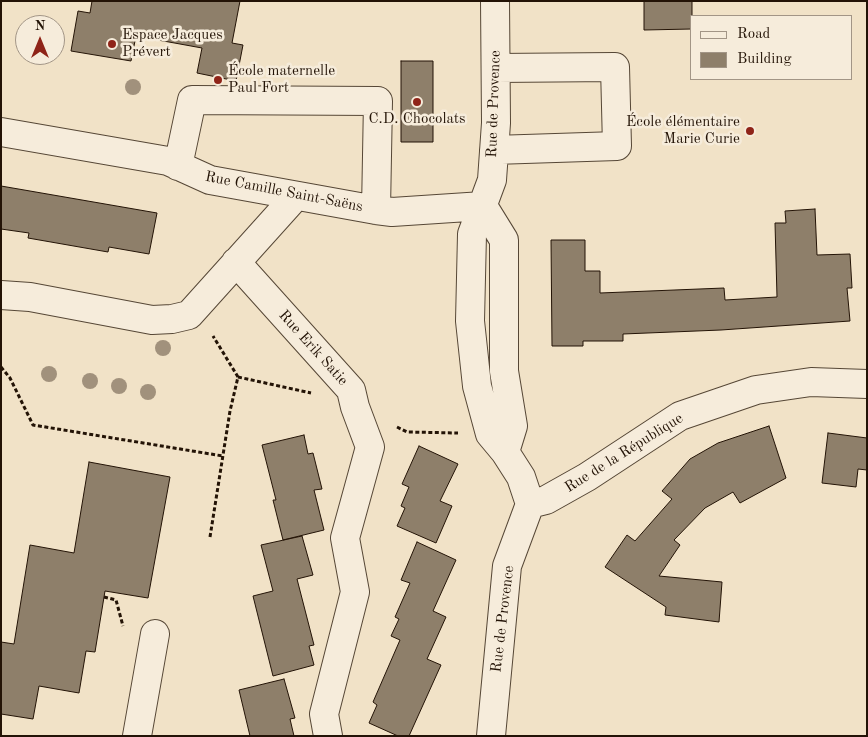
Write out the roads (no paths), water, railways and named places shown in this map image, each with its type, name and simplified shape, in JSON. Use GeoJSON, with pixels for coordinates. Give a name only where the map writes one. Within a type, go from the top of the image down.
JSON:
{"type":"FeatureCollection","features":[{"type":"Feature","properties":{"kind":"street","name":"Rue de Provence"},"geometry":{"type":"LineString","coordinates":[[483,206],[492,180],[496,124],[495,1]]}},
{"type":"Feature","properties":{"kind":"street"},"geometry":{"type":"LineString","coordinates":[[494,150],[617,146],[615,67],[496,68]]}},
{"type":"Feature","properties":{"kind":"street"},"geometry":{"type":"LineString","coordinates":[[178,166],[192,100],[378,101],[376,210]]}},
{"type":"Feature","properties":{"kind":"street","name":"Rue Camille Saint-Saëns"},"geometry":{"type":"LineString","coordinates":[[1,132],[168,161],[210,180],[376,210],[392,212],[483,206]]}},
{"type":"Feature","properties":{"kind":"street"},"geometry":{"type":"LineString","coordinates":[[1,295],[30,297],[152,320],[189,314],[296,196]]}},
{"type":"Feature","properties":{"kind":"street"},"geometry":{"type":"LineString","coordinates":[[483,206],[504,240],[504,371],[513,426],[505,452],[521,477],[530,504]]}},
{"type":"Feature","properties":{"kind":"street","name":"Rue Erik Satie"},"geometry":{"type":"LineString","coordinates":[[236,262],[350,390],[370,447],[344,538],[355,592],[324,714],[328,736]]}},
{"type":"Feature","properties":{"kind":"street","name":"Rue de la République"},"geometry":{"type":"LineString","coordinates":[[530,504],[546,500],[587,477],[680,416],[756,390],[810,382],[867,384]]}},
{"type":"Feature","properties":{"kind":"street","name":"Rue de Provence"},"geometry":{"type":"LineString","coordinates":[[490,736],[507,566],[530,504]]}},
{"type":"Feature","properties":{"kind":"street"},"geometry":{"type":"LineString","coordinates":[[137,736],[155,634]]}},
{"type":"Feature","properties":{"kind":"place","name":"Espace Jacques Prévert"},"geometry":{"type":"Point","coordinates":[112,44]}},
{"type":"Feature","properties":{"kind":"place","name":"École maternelle Paul Fort"},"geometry":{"type":"Point","coordinates":[218,80]}},
{"type":"Feature","properties":{"kind":"place","name":"C.D. Chocolats"},"geometry":{"type":"Point","coordinates":[417,102]}},
{"type":"Feature","properties":{"kind":"place","name":"École élémentaire Marie Curie"},"geometry":{"type":"Point","coordinates":[750,131]}}]}
